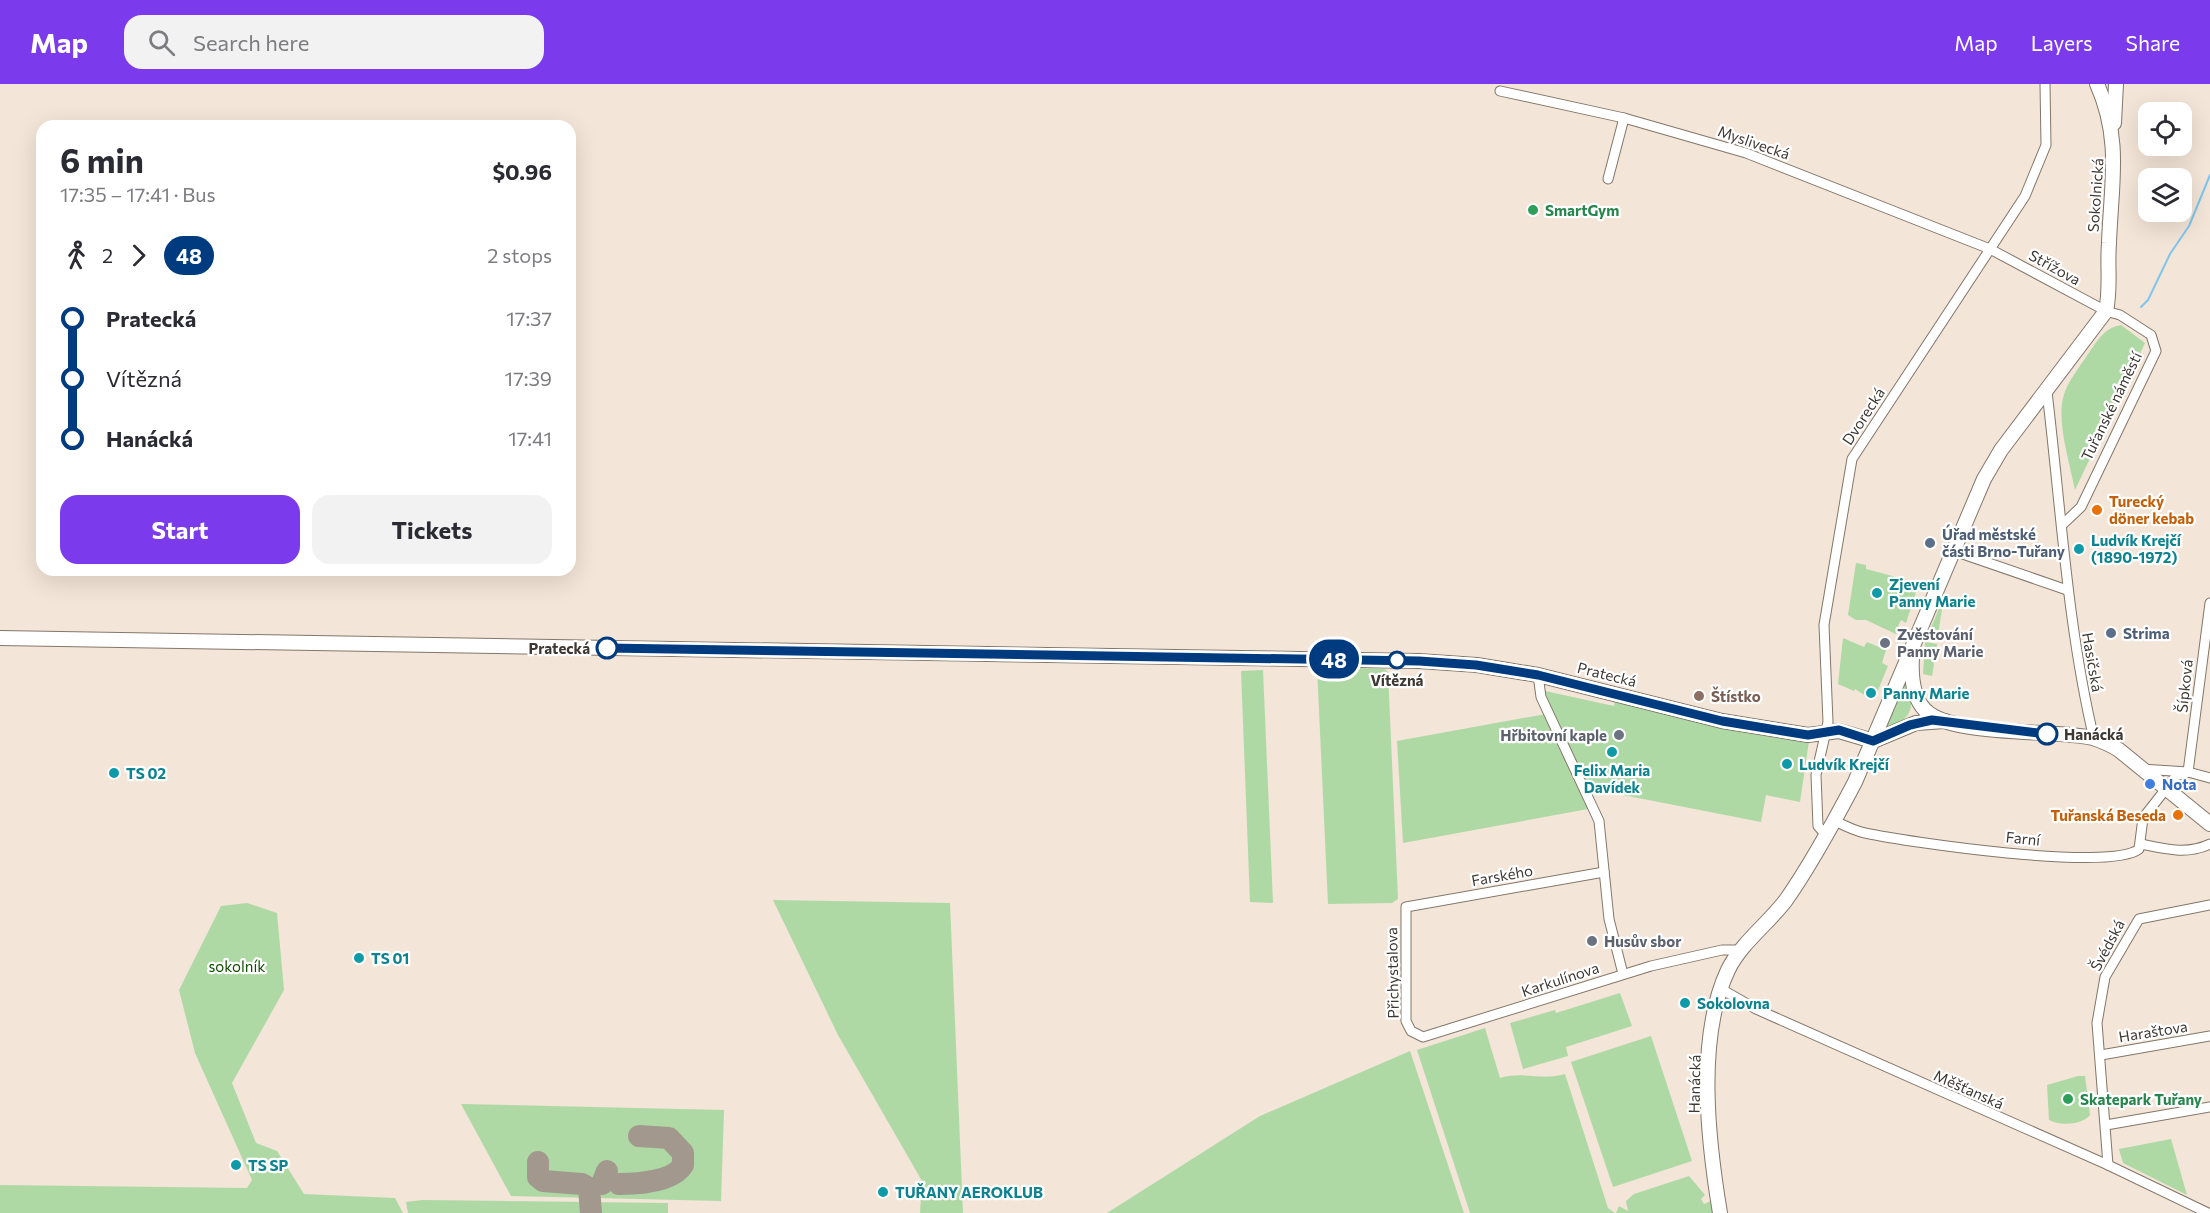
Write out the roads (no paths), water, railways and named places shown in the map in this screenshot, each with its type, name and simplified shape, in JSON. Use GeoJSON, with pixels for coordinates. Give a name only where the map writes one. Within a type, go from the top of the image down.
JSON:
{"type":"FeatureCollection","features":[{"type":"Feature","properties":{"kind":"main road","name":"Sokolnická"},"geometry":{"type":"LineString","coordinates":[[2097,84],[2113,134],[2115,167],[2108,244],[2110,291],[2106,311]]}},
{"type":"Feature","properties":{"kind":"main road"},"geometry":{"type":"LineString","coordinates":[[2113,134],[2116,84]]}},
{"type":"Feature","properties":{"kind":"main road"},"geometry":{"type":"LineString","coordinates":[[1954,551],[1984,479],[1996,459],[2106,311]]}},
{"type":"Feature","properties":{"kind":"main road","name":"Hanácká"},"geometry":{"type":"LineString","coordinates":[[1720,1213],[1710,1127],[1708,1080],[1712,1029],[1721,989],[1731,966],[1786,899],[1836,821],[1873,741],[1954,551]]}},
{"type":"Feature","properties":{"kind":"main road","name":"Pratecká"},"geometry":{"type":"LineString","coordinates":[[0,639],[1419,661],[1468,664],[1538,675],[1722,721],[1808,735],[1839,730],[1873,741]]}},
{"type":"Feature","properties":{"kind":"main road","name":"Hanácká"},"geometry":{"type":"LineString","coordinates":[[1912,649],[1912,673],[1917,698],[1928,713],[1945,720]]}},
{"type":"Feature","properties":{"kind":"main road"},"geometry":{"type":"LineString","coordinates":[[1873,741],[1916,723],[1945,720],[1966,726],[2094,739],[2119,750],[2210,824]]}},
{"type":"Feature","properties":{"kind":"street","name":"Dvorecká"},"geometry":{"type":"LineString","coordinates":[[1826,835],[1820,830],[1817,822],[1815,786],[1818,760],[1827,731],[1824,625],[1852,459],[2025,196],[2046,145],[2045,84]]}},
{"type":"Feature","properties":{"kind":"street","name":"Myslivecká"},"geometry":{"type":"LineString","coordinates":[[1500,91],[1624,118],[1746,153],[1990,249]]}},
{"type":"Feature","properties":{"kind":"street"},"geometry":{"type":"LineString","coordinates":[[1608,179],[1624,118]]}},
{"type":"Feature","properties":{"kind":"street","name":"Střížova"},"geometry":{"type":"LineString","coordinates":[[1990,249],[2106,311]]}},
{"type":"Feature","properties":{"kind":"street","name":"Tuřanské náměstí"},"geometry":{"type":"LineString","coordinates":[[2062,525],[2081,507],[2156,351],[2151,335],[2120,315],[2106,311]]}},
{"type":"Feature","properties":{"kind":"street","name":"Tuřanské náměstí"},"geometry":{"type":"LineString","coordinates":[[2048,392],[2067,590]]}},
{"type":"Feature","properties":{"kind":"street"},"geometry":{"type":"LineString","coordinates":[[1954,551],[2067,590]]}},
{"type":"Feature","properties":{"kind":"street","name":"Hasičská"},"geometry":{"type":"LineString","coordinates":[[2067,590],[2078,664],[2094,739]]}},
{"type":"Feature","properties":{"kind":"street","name":"Šípková"},"geometry":{"type":"LineString","coordinates":[[2188,772],[2210,603]]}},
{"type":"Feature","properties":{"kind":"street"},"geometry":{"type":"LineString","coordinates":[[1538,675],[1541,697],[1599,821],[1610,919],[1623,974]]}},
{"type":"Feature","properties":{"kind":"street"},"geometry":{"type":"LineString","coordinates":[[2141,769],[2188,772],[2210,778]]}},
{"type":"Feature","properties":{"kind":"street"},"geometry":{"type":"LineString","coordinates":[[2188,772],[2176,776],[2141,823],[2141,843],[2178,851],[2198,849],[2210,844]]}},
{"type":"Feature","properties":{"kind":"street","name":"Farní"},"geometry":{"type":"LineString","coordinates":[[1836,821],[1864,833],[2078,859],[2132,853],[2141,843]]}},
{"type":"Feature","properties":{"kind":"street","name":"Farského"},"geometry":{"type":"LineString","coordinates":[[1406,907],[1604,872]]}},
{"type":"Feature","properties":{"kind":"street","name":"Švédská"},"geometry":{"type":"LineString","coordinates":[[2108,1166],[2097,1023],[2105,977],[2139,918],[2210,905]]}},
{"type":"Feature","properties":{"kind":"street","name":"Přichystalova"},"geometry":{"type":"LineString","coordinates":[[1406,907],[1407,1023],[1415,1035]]}},
{"type":"Feature","properties":{"kind":"street","name":"Karkulínova"},"geometry":{"type":"LineString","coordinates":[[1415,1035],[1423,1037],[1623,974],[1715,952],[1742,950]]}},
{"type":"Feature","properties":{"kind":"street"},"geometry":{"type":"LineString","coordinates":[[1715,952],[1731,966]]}},
{"type":"Feature","properties":{"kind":"street","name":"Měšťanská"},"geometry":{"type":"LineString","coordinates":[[1721,989],[1756,1009],[2208,1213]]}},
{"type":"Feature","properties":{"kind":"street","name":"Haraštova"},"geometry":{"type":"LineString","coordinates":[[2101,1055],[2210,1036]]}},
{"type":"Feature","properties":{"kind":"street"},"geometry":{"type":"LineString","coordinates":[[2106,1125],[2210,1107]]}},
{"type":"Feature","properties":{"kind":"waterway"},"geometry":{"type":"LineString","coordinates":[[2141,307],[2148,300],[2170,254],[2189,226],[2210,175]]}},
{"type":"Feature","properties":{"kind":"place","name":"SmartGym"},"geometry":{"type":"Point","coordinates":[1533,210]}},
{"type":"Feature","properties":{"kind":"place","name":"Turecký döner kebab"},"geometry":{"type":"Point","coordinates":[2097,510]}},
{"type":"Feature","properties":{"kind":"place","name":"Úřad městské části Brno-Tuřany"},"geometry":{"type":"Point","coordinates":[1930,543]}},
{"type":"Feature","properties":{"kind":"place","name":"Ludvík Krejčí (1890-1972)"},"geometry":{"type":"Point","coordinates":[2079,549]}},
{"type":"Feature","properties":{"kind":"place","name":"Zjevení Panny Marie"},"geometry":{"type":"Point","coordinates":[1877,593]}},
{"type":"Feature","properties":{"kind":"place","name":"Strima"},"geometry":{"type":"Point","coordinates":[2111,633]}},
{"type":"Feature","properties":{"kind":"place","name":"Zvěstování Panny Marie"},"geometry":{"type":"Point","coordinates":[1885,643]}},
{"type":"Feature","properties":{"kind":"place","name":"Pratecká"},"geometry":{"type":"Point","coordinates":[607,648]}},
{"type":"Feature","properties":{"kind":"place","name":"Vítězná"},"geometry":{"type":"Point","coordinates":[1397,660]}},
{"type":"Feature","properties":{"kind":"place","name":"Panny Marie"},"geometry":{"type":"Point","coordinates":[1871,693]}},
{"type":"Feature","properties":{"kind":"place","name":"Štístko"},"geometry":{"type":"Point","coordinates":[1699,696]}},
{"type":"Feature","properties":{"kind":"place","name":"Hanácká"},"geometry":{"type":"Point","coordinates":[2047,734]}},
{"type":"Feature","properties":{"kind":"place","name":"Hřbitovní kaple"},"geometry":{"type":"Point","coordinates":[1619,735]}},
{"type":"Feature","properties":{"kind":"place","name":"Felix Maria Davídek"},"geometry":{"type":"Point","coordinates":[1612,752]}},
{"type":"Feature","properties":{"kind":"place","name":"Ludvík Krejčí"},"geometry":{"type":"Point","coordinates":[1787,764]}},
{"type":"Feature","properties":{"kind":"place","name":"TS 02"},"geometry":{"type":"Point","coordinates":[114,773]}},
{"type":"Feature","properties":{"kind":"place","name":"Nota"},"geometry":{"type":"Point","coordinates":[2150,784]}},
{"type":"Feature","properties":{"kind":"place","name":"Tuřanská Beseda"},"geometry":{"type":"Point","coordinates":[2178,815]}},
{"type":"Feature","properties":{"kind":"place","name":"Husův sbor"},"geometry":{"type":"Point","coordinates":[1592,941]}},
{"type":"Feature","properties":{"kind":"place","name":"TS 01"},"geometry":{"type":"Point","coordinates":[359,958]}},
{"type":"Feature","properties":{"kind":"place","name":"Sokolovna"},"geometry":{"type":"Point","coordinates":[1685,1003]}},
{"type":"Feature","properties":{"kind":"place","name":"Skatepark Tuřany"},"geometry":{"type":"Point","coordinates":[2068,1099]}},
{"type":"Feature","properties":{"kind":"place","name":"TS SP"},"geometry":{"type":"Point","coordinates":[236,1165]}},
{"type":"Feature","properties":{"kind":"place","name":"TUŘANY AEROKLUB"},"geometry":{"type":"Point","coordinates":[883,1192]}},
{"type":"Feature","properties":{"kind":"park label","name":"sokolník"},"geometry":{"type":"Point","coordinates":[237,966]}}]}
